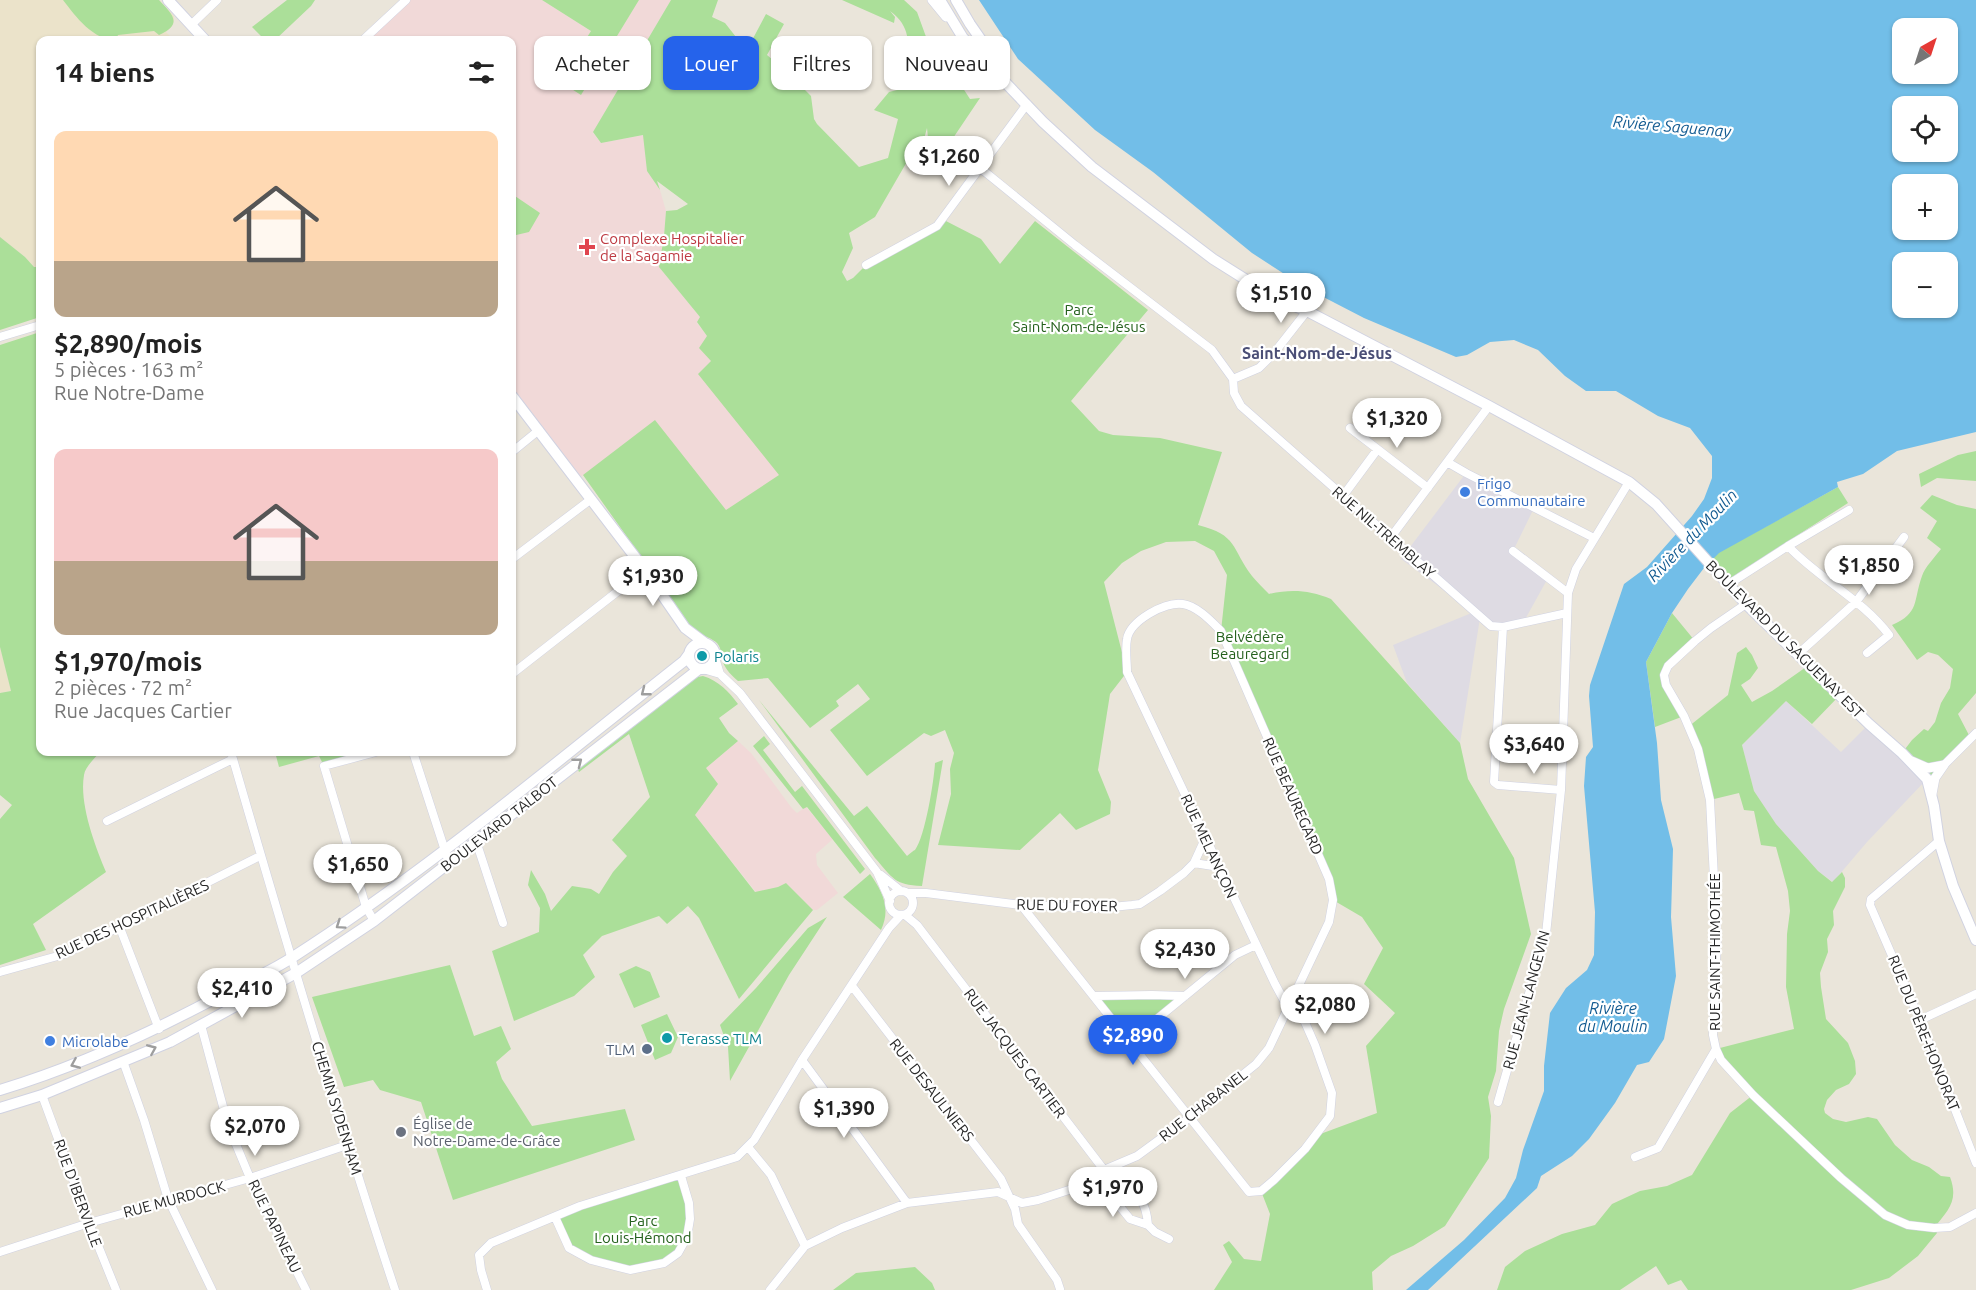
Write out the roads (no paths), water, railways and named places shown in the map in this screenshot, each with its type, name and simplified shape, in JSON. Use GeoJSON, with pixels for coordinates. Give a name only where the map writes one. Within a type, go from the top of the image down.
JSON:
{"type":"FeatureCollection","features":[{"type":"Feature","properties":{"kind":"main road"},"geometry":{"type":"LineString","coordinates":[[168,0],[201,36]]}},
{"type":"Feature","properties":{"kind":"main road","name":"BOULEVARD DU SAGUENAY EST"},"geometry":{"type":"LineString","coordinates":[[940,0],[957,31],[1043,122],[1092,168],[1213,259],[1275,298],[1307,311],[1629,482],[1656,504],[1746,604],[1927,779],[1934,806],[1939,842],[1953,886],[1976,940]]}},
{"type":"Feature","properties":{"kind":"main road","name":"BOULEVARD DU SAGUENAY EST"},"geometry":{"type":"LineString","coordinates":[[956,0],[1024,101]]}},
{"type":"Feature","properties":{"kind":"main road"},"geometry":{"type":"LineString","coordinates":[[516,401],[645,570],[685,628],[713,649],[715,658],[711,666],[701,669],[692,664],[685,628]]}},
{"type":"Feature","properties":{"kind":"main road"},"geometry":{"type":"LineString","coordinates":[[690,652],[697,644],[705,644]]}},
{"type":"Feature","properties":{"kind":"main road","name":"BOULEVARD TALBOT"},"geometry":{"type":"LineString","coordinates":[[0,1090],[39,1078],[159,1029],[291,958],[445,849],[684,661],[690,652]]}},
{"type":"Feature","properties":{"kind":"main road","name":"BOULEVARD TALBOT"},"geometry":{"type":"LineString","coordinates":[[0,1108],[42,1095],[170,1042],[296,972],[374,921],[701,669]]}},
{"type":"Feature","properties":{"kind":"street"},"geometry":{"type":"LineString","coordinates":[[191,25],[217,0]]}},
{"type":"Feature","properties":{"kind":"street"},"geometry":{"type":"LineString","coordinates":[[367,36],[406,0]]}},
{"type":"Feature","properties":{"kind":"street"},"geometry":{"type":"LineString","coordinates":[[932,0],[957,31]]}},
{"type":"Feature","properties":{"kind":"street"},"geometry":{"type":"LineString","coordinates":[[866,265],[937,226],[1024,101]]}},
{"type":"Feature","properties":{"kind":"street","name":"RUE NIL-TREMBLAY"},"geometry":{"type":"LineString","coordinates":[[979,167],[1075,245],[1212,350],[1233,379],[1234,393],[1241,406],[1480,617],[1491,626],[1503,627]]}},
{"type":"Feature","properties":{"kind":"street"},"geometry":{"type":"LineString","coordinates":[[1233,379],[1259,369],[1307,311]]}},
{"type":"Feature","properties":{"kind":"street"},"geometry":{"type":"LineString","coordinates":[[0,337],[36,326]]}},
{"type":"Feature","properties":{"kind":"street"},"geometry":{"type":"LineString","coordinates":[[1391,537],[1489,406]]}},
{"type":"Feature","properties":{"kind":"street"},"geometry":{"type":"LineString","coordinates":[[1350,428],[1428,488]]}},
{"type":"Feature","properties":{"kind":"street"},"geometry":{"type":"LineString","coordinates":[[516,449],[539,430]]}},
{"type":"Feature","properties":{"kind":"street"},"geometry":{"type":"LineString","coordinates":[[1343,496],[1377,450]]}},
{"type":"Feature","properties":{"kind":"street"},"geometry":{"type":"LineString","coordinates":[[1448,462],[1594,538]]}},
{"type":"Feature","properties":{"kind":"street","name":"RUE JEAN-LANGEVIN"},"geometry":{"type":"LineString","coordinates":[[1498,1102],[1546,934],[1561,790],[1568,593],[1576,569],[1629,482]]}},
{"type":"Feature","properties":{"kind":"street"},"geometry":{"type":"LineString","coordinates":[[516,556],[590,500]]}},
{"type":"Feature","properties":{"kind":"street"},"geometry":{"type":"LineString","coordinates":[[1729,584],[1849,510]]}},
{"type":"Feature","properties":{"kind":"street"},"geometry":{"type":"LineString","coordinates":[[1798,654],[1856,602],[1904,537]]}},
{"type":"Feature","properties":{"kind":"street"},"geometry":{"type":"LineString","coordinates":[[1788,546],[1802,561],[1876,618],[1889,635],[1866,653]]}},
{"type":"Feature","properties":{"kind":"street"},"geometry":{"type":"LineString","coordinates":[[1513,551],[1568,593]]}},
{"type":"Feature","properties":{"kind":"street"},"geometry":{"type":"LineString","coordinates":[[516,672],[645,570]]}},
{"type":"Feature","properties":{"kind":"street","name":"RUE MELANÇON"},"geometry":{"type":"LineString","coordinates":[[1182,603],[1164,606],[1143,617],[1132,630],[1127,637],[1127,672],[1287,1006],[1304,1020],[1332,1093],[1330,1116],[1305,1149],[1261,1191],[1249,1192],[1189,1118]]}},
{"type":"Feature","properties":{"kind":"street","name":"RUE BEAUREGARD"},"geometry":{"type":"LineString","coordinates":[[1182,603],[1209,619],[1221,631],[1329,879],[1333,900],[1329,922],[1287,1006]]}},
{"type":"Feature","properties":{"kind":"street","name":"RUE SAINT-THIMOTHÉE"},"geometry":{"type":"LineString","coordinates":[[1746,604],[1710,628],[1668,666],[1664,675],[1665,685],[1684,716],[1698,749],[1710,800],[1717,937],[1713,1035],[1716,1049],[1721,1060],[1753,1095],[1841,1178],[1885,1215],[1908,1225],[1934,1228],[1950,1227],[1976,1213]]}},
{"type":"Feature","properties":{"kind":"street"},"geometry":{"type":"LineString","coordinates":[[1561,790],[1498,785],[1494,782],[1503,627],[1567,613]]}},
{"type":"Feature","properties":{"kind":"street"},"geometry":{"type":"LineString","coordinates":[[715,658],[720,674]]}},
{"type":"Feature","properties":{"kind":"street"},"geometry":{"type":"LineString","coordinates":[[701,669],[720,674],[740,693],[877,872],[890,905],[897,914],[903,915]]}},
{"type":"Feature","properties":{"kind":"street"},"geometry":{"type":"LineString","coordinates":[[1934,806],[1932,789],[1935,778],[1944,765],[1976,733]]}},
{"type":"Feature","properties":{"kind":"street"},"geometry":{"type":"LineString","coordinates":[[1902,753],[1928,768],[1944,765]]}},
{"type":"Feature","properties":{"kind":"street"},"geometry":{"type":"LineString","coordinates":[[107,821],[230,756]]}},
{"type":"Feature","properties":{"kind":"street","name":"CHEMIN SYDENHAM"},"geometry":{"type":"LineString","coordinates":[[232,756],[347,1145],[395,1290]]}},
{"type":"Feature","properties":{"kind":"street"},"geometry":{"type":"LineString","coordinates":[[361,756],[324,766],[366,907],[374,921]]}},
{"type":"Feature","properties":{"kind":"street"},"geometry":{"type":"LineString","coordinates":[[414,756],[449,863]]}},
{"type":"Feature","properties":{"kind":"street","name":"RUE DU FOYER"},"geometry":{"type":"LineString","coordinates":[[904,892],[1021,905],[1102,908],[1140,904],[1194,863],[1205,838]]}},
{"type":"Feature","properties":{"kind":"street"},"geometry":{"type":"LineString","coordinates":[[476,842],[503,924]]}},
{"type":"Feature","properties":{"kind":"street","name":"RUE DU PÈRE-HONORAT"},"geometry":{"type":"LineString","coordinates":[[1939,842],[1870,899],[1870,905],[1920,1020],[1976,1163]]}},
{"type":"Feature","properties":{"kind":"street","name":"RUE DES HOSPITALIÈRES"},"geometry":{"type":"LineString","coordinates":[[0,972],[65,954],[260,856]]}},
{"type":"Feature","properties":{"kind":"street"},"geometry":{"type":"LineString","coordinates":[[1194,863],[1219,867]]}},
{"type":"Feature","properties":{"kind":"street"},"geometry":{"type":"LineString","coordinates":[[877,872],[904,892],[913,905]]}},
{"type":"Feature","properties":{"kind":"street"},"geometry":{"type":"LineString","coordinates":[[889,928],[890,905],[894,894],[904,892]]}},
{"type":"Feature","properties":{"kind":"street"},"geometry":{"type":"LineString","coordinates":[[487,1290],[480,1270],[479,1256],[491,1243],[580,1206],[737,1158],[754,1140],[802,1060],[889,928],[908,913],[926,893]]}},
{"type":"Feature","properties":{"kind":"street","name":"RUE JACQUES CARTIER"},"geometry":{"type":"LineString","coordinates":[[913,905],[917,925]]}},
{"type":"Feature","properties":{"kind":"street"},"geometry":{"type":"LineString","coordinates":[[1021,905],[1189,1118]]}},
{"type":"Feature","properties":{"kind":"street","name":"RUE JACQUES CARTIER"},"geometry":{"type":"LineString","coordinates":[[903,915],[917,925],[1104,1170],[1114,1180],[1133,1190],[1147,1208],[1149,1225]]}},
{"type":"Feature","properties":{"kind":"street"},"geometry":{"type":"LineString","coordinates":[[120,928],[159,1029]]}},
{"type":"Feature","properties":{"kind":"street"},"geometry":{"type":"LineString","coordinates":[[1130,1041],[1235,955],[1256,945]]}},
{"type":"Feature","properties":{"kind":"street","name":"RUE DESAULNIERS"},"geometry":{"type":"LineString","coordinates":[[852,986],[1001,1179],[1015,1209],[1018,1224],[1057,1280],[1060,1289]]}},
{"type":"Feature","properties":{"kind":"street"},"geometry":{"type":"LineString","coordinates":[[1920,1020],[1976,994]]}},
{"type":"Feature","properties":{"kind":"street"},"geometry":{"type":"LineString","coordinates":[[1095,996],[1185,996]]}},
{"type":"Feature","properties":{"kind":"street","name":"RUE CHABANEL"},"geometry":{"type":"LineString","coordinates":[[770,1290],[805,1246],[842,1228],[906,1203],[998,1192],[1022,1203],[1038,1200],[1075,1188],[1104,1170],[1137,1156],[1256,1064],[1269,1048],[1287,1006]]}},
{"type":"Feature","properties":{"kind":"street","name":"RUE PAPINEAU"},"geometry":{"type":"LineString","coordinates":[[201,1025],[228,1125],[250,1178],[306,1290]]}},
{"type":"Feature","properties":{"kind":"street"},"geometry":{"type":"LineString","coordinates":[[1635,1157],[1658,1148],[1716,1049]]}},
{"type":"Feature","properties":{"kind":"street"},"geometry":{"type":"LineString","coordinates":[[802,1060],[906,1203]]}},
{"type":"Feature","properties":{"kind":"street"},"geometry":{"type":"LineString","coordinates":[[123,1061],[168,1199],[212,1290]]}},
{"type":"Feature","properties":{"kind":"street","name":"RUE D'IBERVILLE"},"geometry":{"type":"LineString","coordinates":[[42,1095],[88,1222],[116,1290]]}},
{"type":"Feature","properties":{"kind":"street","name":"RUE MURDOCK"},"geometry":{"type":"LineString","coordinates":[[0,1252],[88,1222],[250,1178],[347,1145]]}},
{"type":"Feature","properties":{"kind":"street"},"geometry":{"type":"LineString","coordinates":[[748,1147],[771,1175],[805,1246]]}},
{"type":"Feature","properties":{"kind":"street"},"geometry":{"type":"LineString","coordinates":[[555,1217],[569,1248],[591,1260],[630,1270],[664,1263],[678,1253],[687,1237],[690,1219],[689,1203],[681,1176]]}},
{"type":"Feature","properties":{"kind":"street"},"geometry":{"type":"LineString","coordinates":[[1114,1180],[1117,1203],[1130,1219],[1149,1225],[1155,1232],[1169,1239]]}},
{"type":"Feature","properties":{"kind":"water"},"geometry":{"type":"Polygon","coordinates":[[[979,0],[1976,0],[1976,432],[1897,451],[1863,474],[1837,482],[1838,487],[1719,553],[1704,568],[1672,613],[1646,662],[1657,743],[1661,800],[1673,849],[1671,917],[1676,976],[1664,1039],[1649,1062],[1637,1065],[1615,1103],[1589,1139],[1572,1156],[1541,1176],[1537,1188],[1428,1290],[1406,1290],[1464,1240],[1505,1198],[1516,1178],[1523,1150],[1544,1091],[1544,1066],[1550,1013],[1566,988],[1587,970],[1594,955],[1595,912],[1584,786],[1586,757],[1593,747],[1590,685],[1624,584],[1647,567],[1704,499],[1712,478],[1712,456],[1690,428],[1658,416],[1616,391],[1586,391],[1565,376],[1538,350],[1514,340],[1490,342],[1467,355],[1456,357],[1364,318],[1306,288],[1252,253],[1153,172],[1095,130],[1018,59],[1010,47],[1010,36],[1003,36],[979,0]]]}},
{"type":"Feature","properties":{"kind":"place","name":"Complexe Hospitalier de la Sagamie"},"geometry":{"type":"Point","coordinates":[587,247]}},
{"type":"Feature","properties":{"kind":"place","name":"Frigo Communautaire"},"geometry":{"type":"Point","coordinates":[1465,492]}},
{"type":"Feature","properties":{"kind":"place","name":"Polaris"},"geometry":{"type":"Point","coordinates":[702,656]}},
{"type":"Feature","properties":{"kind":"place","name":"Terasse TLM"},"geometry":{"type":"Point","coordinates":[667,1038]}},
{"type":"Feature","properties":{"kind":"place","name":"Microlabe"},"geometry":{"type":"Point","coordinates":[50,1041]}},
{"type":"Feature","properties":{"kind":"place","name":"TLM"},"geometry":{"type":"Point","coordinates":[647,1049]}},
{"type":"Feature","properties":{"kind":"place","name":"Église de Notre-Dame-de-Grâce"},"geometry":{"type":"Point","coordinates":[401,1132]}},
{"type":"Feature","properties":{"kind":"district","name":"Saint-Nom-de-Jésus"},"geometry":{"type":"Point","coordinates":[1317,353]}},
{"type":"Feature","properties":{"kind":"water label","name":"Rivière Saguenay"},"geometry":{"type":"Point","coordinates":[1672,126]}},
{"type":"Feature","properties":{"kind":"water label","name":"Rivière du Moulin"},"geometry":{"type":"Point","coordinates":[1692,535]}},
{"type":"Feature","properties":{"kind":"water label","name":"Rivière du Moulin"},"geometry":{"type":"Point","coordinates":[1613,1017]}},
{"type":"Feature","properties":{"kind":"park label","name":"Parc Saint-Nom-de-Jésus"},"geometry":{"type":"Point","coordinates":[1079,318]}},
{"type":"Feature","properties":{"kind":"park label","name":"Belvédère Beauregard"},"geometry":{"type":"Point","coordinates":[1250,644]}},
{"type":"Feature","properties":{"kind":"park label","name":"Parc Louis-Hémond"},"geometry":{"type":"Point","coordinates":[643,1228]}}]}
